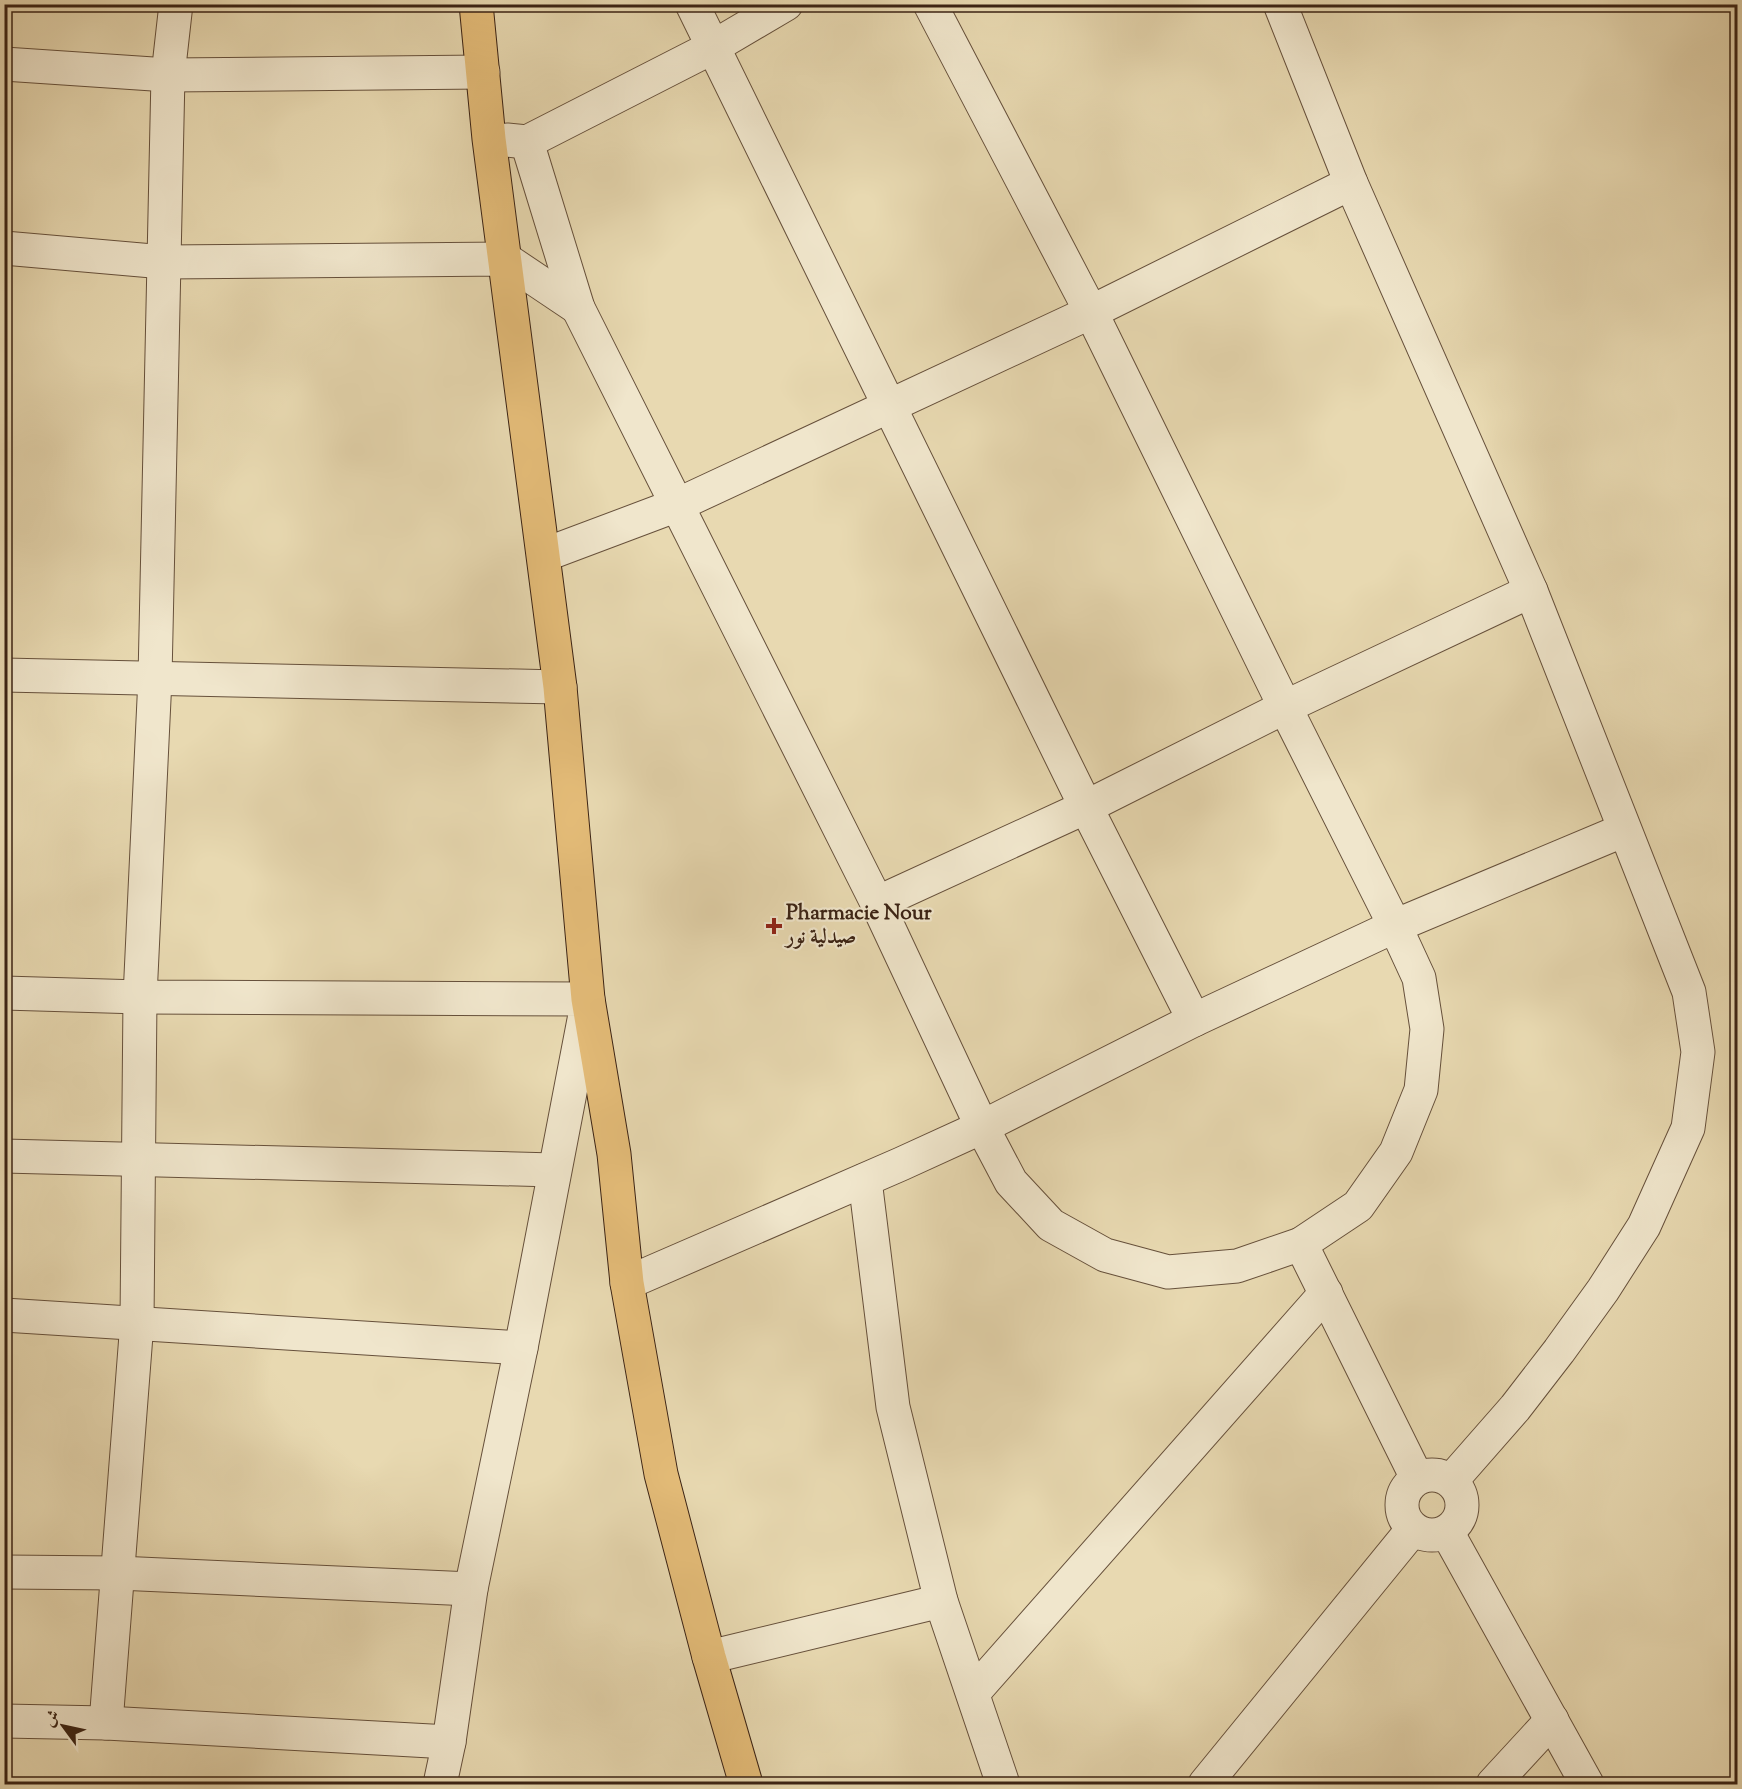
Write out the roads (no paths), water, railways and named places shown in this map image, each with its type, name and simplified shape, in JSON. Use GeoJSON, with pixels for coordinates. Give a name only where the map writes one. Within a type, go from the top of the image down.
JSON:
{"type":"FeatureCollection","features":[{"type":"Feature","properties":{"kind":"main road"},"geometry":{"type":"LineString","coordinates":[[476,4],[489,139],[560,687],[588,999],[614,1154],[627,1283],[661,1474],[709,1657],[746,1785]]}},
{"type":"Feature","properties":{"kind":"street"},"geometry":{"type":"LineString","coordinates":[[106,1723],[137,1322],[140,997],[155,678],[168,75],[176,4]]}},
{"type":"Feature","properties":{"kind":"street"},"geometry":{"type":"LineString","coordinates":[[692,4],[1086,807],[1194,1020]]}},
{"type":"Feature","properties":{"kind":"street"},"geometry":{"type":"LineString","coordinates":[[489,139],[527,142],[713,47],[786,4]]}},
{"type":"Feature","properties":{"kind":"street"},"geometry":{"type":"LineString","coordinates":[[527,142],[578,308],[877,903],[982,1127],[1011,1182],[1051,1225],[1105,1255],[1168,1272],[1238,1266],[1301,1244],[1358,1206],[1396,1152],[1421,1090],[1427,1029],[1419,978],[1090,312],[930,4]]}},
{"type":"Feature","properties":{"kind":"street"},"geometry":{"type":"LineString","coordinates":[[1280,4],[1351,183],[1531,591],[1689,992],[1698,1052],[1688,1128],[1644,1226],[1603,1290],[1515,1408],[1451,1481]]}},
{"type":"Feature","properties":{"kind":"street"},"geometry":{"type":"LineString","coordinates":[[4,64],[168,75],[483,72]]}},
{"type":"Feature","properties":{"kind":"street"},"geometry":{"type":"LineString","coordinates":[[544,555],[677,505],[1090,312],[1351,183]]}},
{"type":"Feature","properties":{"kind":"street"},"geometry":{"type":"LineString","coordinates":[[4,248],[164,262],[505,258],[578,308]]}},
{"type":"Feature","properties":{"kind":"street"},"geometry":{"type":"LineString","coordinates":[[877,903],[1086,807],[1285,707],[1531,591]]}},
{"type":"Feature","properties":{"kind":"street"},"geometry":{"type":"LineString","coordinates":[[4,675],[560,687]]}},
{"type":"Feature","properties":{"kind":"street"},"geometry":{"type":"LineString","coordinates":[[627,1283],[982,1127],[1194,1020],[1395,926],[1624,830]]}},
{"type":"Feature","properties":{"kind":"street"},"geometry":{"type":"LineString","coordinates":[[4,993],[140,997],[588,999],[521,1348],[471,1589],[449,1742],[440,1785]]}},
{"type":"Feature","properties":{"kind":"street"},"geometry":{"type":"LineString","coordinates":[[4,1156],[554,1170]]}},
{"type":"Feature","properties":{"kind":"street"},"geometry":{"type":"LineString","coordinates":[[865,1180],[893,1407],[941,1600],[1002,1785]]}},
{"type":"Feature","properties":{"kind":"street"},"geometry":{"type":"LineString","coordinates":[[1301,1244],[1417,1478]]}},
{"type":"Feature","properties":{"kind":"street"},"geometry":{"type":"LineString","coordinates":[[973,1693],[1326,1293]]}},
{"type":"Feature","properties":{"kind":"street"},"geometry":{"type":"LineString","coordinates":[[4,1315],[521,1348]]}},
{"type":"Feature","properties":{"kind":"street"},"geometry":{"type":"LineString","coordinates":[[1429,1475],[1441,1475],[1451,1481],[1459,1490],[1463,1502],[1462,1513],[1456,1524],[1447,1532],[1436,1536],[1413,1529],[1402,1509],[1403,1497],[1408,1486],[1417,1478],[1429,1475]]}},
{"type":"Feature","properties":{"kind":"street"},"geometry":{"type":"LineString","coordinates":[[1205,1785],[1413,1529]]}},
{"type":"Feature","properties":{"kind":"street"},"geometry":{"type":"LineString","coordinates":[[1447,1532],[1587,1785]]}},
{"type":"Feature","properties":{"kind":"street"},"geometry":{"type":"LineString","coordinates":[[4,1572],[118,1574],[471,1589]]}},
{"type":"Feature","properties":{"kind":"street"},"geometry":{"type":"LineString","coordinates":[[709,1657],[941,1600]]}},
{"type":"Feature","properties":{"kind":"street"},"geometry":{"type":"LineString","coordinates":[[4,1720],[106,1723],[449,1742]]}},
{"type":"Feature","properties":{"kind":"street"},"geometry":{"type":"LineString","coordinates":[[1493,1785],[1552,1720]]}},
{"type":"Feature","properties":{"kind":"place","name":"Pharmacie Nour صيدلية نور"},"geometry":{"type":"Point","coordinates":[774,926]}}]}
